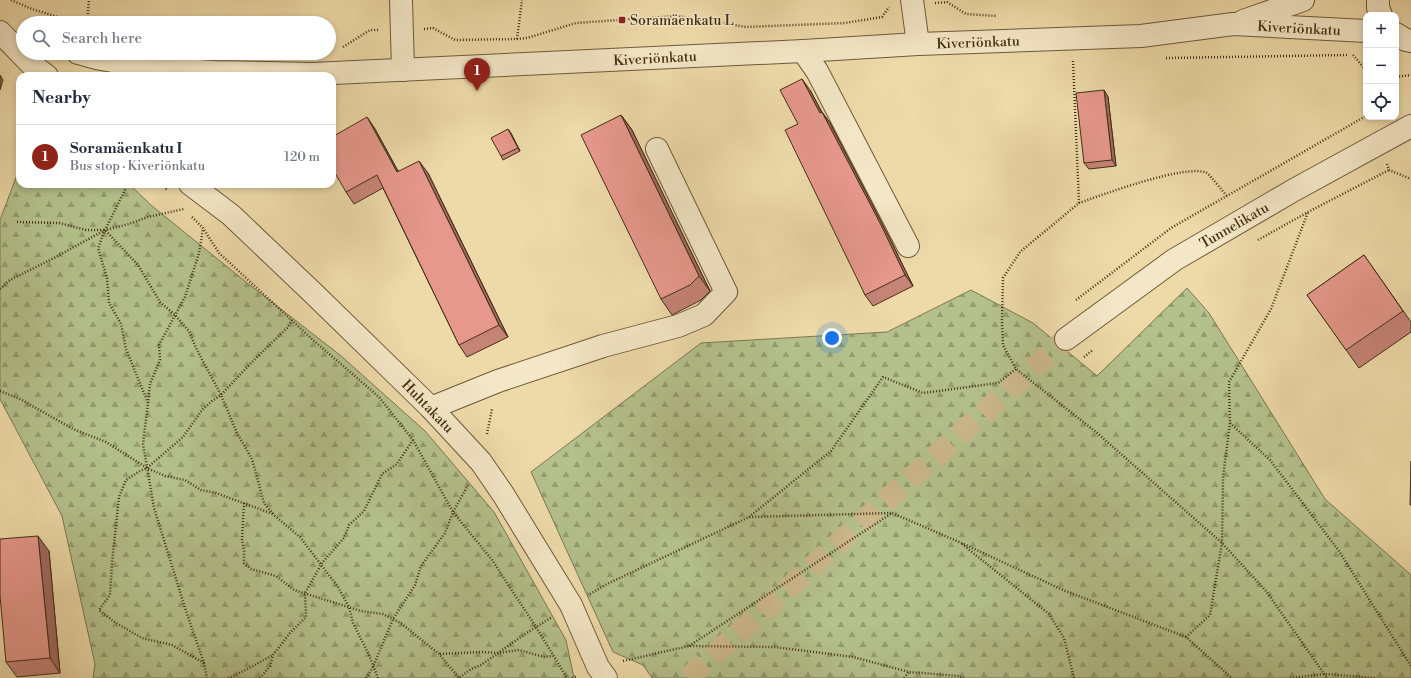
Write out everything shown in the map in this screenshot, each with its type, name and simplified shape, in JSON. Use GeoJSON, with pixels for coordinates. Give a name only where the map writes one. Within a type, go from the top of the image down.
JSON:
{"type":"FeatureCollection","features":[{"type":"Feature","properties":{"kind":"street"},"geometry":{"type":"LineString","coordinates":[[401,0],[403,70]]}},
{"type":"Feature","properties":{"kind":"street","name":"Kiveriönkatu"},"geometry":{"type":"LineString","coordinates":[[1233,24],[1303,0]]}},
{"type":"Feature","properties":{"kind":"street"},"geometry":{"type":"LineString","coordinates":[[1378,0],[1380,12]]}},
{"type":"Feature","properties":{"kind":"street"},"geometry":{"type":"LineString","coordinates":[[912,2],[918,44]]}},
{"type":"Feature","properties":{"kind":"street","name":"Kiveriönkatu"},"geometry":{"type":"LineString","coordinates":[[336,73],[803,51],[918,44],[1141,36],[1233,24],[1363,31]]}},
{"type":"Feature","properties":{"kind":"street"},"geometry":{"type":"LineString","coordinates":[[0,25],[16,33]]}},
{"type":"Feature","properties":{"kind":"street"},"geometry":{"type":"LineString","coordinates":[[0,32],[16,49]]}},
{"type":"Feature","properties":{"kind":"street"},"geometry":{"type":"LineString","coordinates":[[1399,36],[1411,41]]}},
{"type":"Feature","properties":{"kind":"street"},"geometry":{"type":"LineString","coordinates":[[803,51],[817,71],[908,246]]}},
{"type":"Feature","properties":{"kind":"street"},"geometry":{"type":"LineString","coordinates":[[27,60],[42,72]]}},
{"type":"Feature","properties":{"kind":"street","name":"Kiveriönkatu"},"geometry":{"type":"LineString","coordinates":[[103,60],[148,72],[214,72]]}},
{"type":"Feature","properties":{"kind":"street","name":"Tunnelikatu"},"geometry":{"type":"LineString","coordinates":[[1066,339],[1174,260],[1294,190],[1411,126]]}},
{"type":"Feature","properties":{"kind":"street"},"geometry":{"type":"LineString","coordinates":[[431,408],[498,381],[603,346],[678,326],[704,314],[726,292],[657,149]]}},
{"type":"Feature","properties":{"kind":"street","name":"Huhtakatu"},"geometry":{"type":"LineString","coordinates":[[195,188],[231,215],[312,292],[431,408],[481,462],[503,494],[571,606],[602,673]]}},
{"type":"Feature","properties":{"kind":"path"},"geometry":{"type":"LineString","coordinates":[[11,0],[54,16]]}},
{"type":"Feature","properties":{"kind":"path"},"geometry":{"type":"LineString","coordinates":[[88,16],[89,0]]}},
{"type":"Feature","properties":{"kind":"path"},"geometry":{"type":"LineString","coordinates":[[517,39],[522,0]]}},
{"type":"Feature","properties":{"kind":"path"},"geometry":{"type":"LineString","coordinates":[[337,48],[345,47],[370,30],[433,28],[455,40],[527,38],[576,23],[677,16],[746,27],[845,23],[882,17],[891,5],[912,2],[947,2],[966,14],[1003,16]]}},
{"type":"Feature","properties":{"kind":"path"},"geometry":{"type":"LineString","coordinates":[[1352,55],[1363,67]]}},
{"type":"Feature","properties":{"kind":"path"},"geometry":{"type":"LineString","coordinates":[[1073,60],[1079,203]]}},
{"type":"Feature","properties":{"kind":"path"},"geometry":{"type":"LineString","coordinates":[[1399,77],[1411,75]]}},
{"type":"Feature","properties":{"kind":"path"},"geometry":{"type":"LineString","coordinates":[[1253,243],[1308,212],[1389,170]]}},
{"type":"Feature","properties":{"kind":"path"},"geometry":{"type":"LineString","coordinates":[[1227,196],[1207,173],[1195,171],[1171,173],[1079,203],[1020,252],[1003,278],[1003,345],[1016,369],[1096,432],[1222,543],[1266,591],[1327,678]]}},
{"type":"Feature","properties":{"kind":"path"},"geometry":{"type":"LineString","coordinates":[[126,188],[105,230],[98,248],[107,278],[109,303],[120,324],[126,349],[148,404]]}},
{"type":"Feature","properties":{"kind":"path"},"geometry":{"type":"LineString","coordinates":[[166,188],[171,194]]}},
{"type":"Feature","properties":{"kind":"path"},"geometry":{"type":"LineString","coordinates":[[17,222],[59,223],[86,230],[105,230],[129,224],[148,217],[185,209],[180,204]]}},
{"type":"Feature","properties":{"kind":"path"},"geometry":{"type":"LineString","coordinates":[[1186,637],[1210,615],[1222,543],[1223,477],[1230,423],[1229,382],[1271,308],[1308,212]]}},
{"type":"Feature","properties":{"kind":"path"},"geometry":{"type":"LineString","coordinates":[[189,214],[203,228],[219,253],[379,397],[413,440],[453,512],[492,560],[567,678]]}},
{"type":"Feature","properties":{"kind":"path"},"geometry":{"type":"LineString","coordinates":[[203,228],[199,253],[185,297],[159,345],[160,360],[150,384],[143,444],[154,508],[204,663],[207,678]]}},
{"type":"Feature","properties":{"kind":"path"},"geometry":{"type":"LineString","coordinates":[[0,289],[10,280],[105,230]]}},
{"type":"Feature","properties":{"kind":"path"},"geometry":{"type":"LineString","coordinates":[[105,230],[138,265],[160,302],[189,330],[196,348],[221,396],[237,433],[252,459],[264,503],[273,514],[300,536],[322,563],[338,587],[349,607],[353,623],[378,678]]}},
{"type":"Feature","properties":{"kind":"path"},"geometry":{"type":"LineString","coordinates":[[204,663],[172,645],[142,638],[116,624],[100,610],[110,595],[119,497],[126,480],[147,468],[183,437],[202,410],[212,401],[221,396],[251,363],[287,328],[292,320]]}},
{"type":"Feature","properties":{"kind":"path"},"geometry":{"type":"LineString","coordinates":[[1084,357],[1097,348]]}},
{"type":"Feature","properties":{"kind":"path"},"geometry":{"type":"LineString","coordinates":[[244,503],[242,539],[244,563],[250,569],[276,576],[294,590],[361,612],[383,614],[393,619],[402,624],[439,654],[459,678],[471,669],[481,665],[536,627],[607,584],[750,517],[831,451],[883,377],[923,393],[998,383],[1016,369]]}},
{"type":"Feature","properties":{"kind":"path"},"geometry":{"type":"LineString","coordinates":[[366,678],[373,667],[393,619],[415,585],[421,566],[445,533],[453,512],[481,462],[498,381]]}},
{"type":"Feature","properties":{"kind":"path"},"geometry":{"type":"LineString","coordinates":[[0,390],[20,399],[73,429],[106,442],[147,468],[166,476],[185,480],[201,490],[216,493],[273,514]]}},
{"type":"Feature","properties":{"kind":"path"},"geometry":{"type":"LineString","coordinates":[[1230,423],[1270,460],[1339,551],[1411,666]]}},
{"type":"Feature","properties":{"kind":"path"},"geometry":{"type":"LineString","coordinates":[[260,678],[270,666],[273,655],[290,633],[306,617],[305,593],[322,563],[344,538],[349,524],[364,511],[382,474],[397,464],[413,440]]}},
{"type":"Feature","properties":{"kind":"path"},"geometry":{"type":"LineString","coordinates":[[750,517],[892,513],[1063,590],[1186,637],[1232,678]]}},
{"type":"Feature","properties":{"kind":"path"},"geometry":{"type":"LineString","coordinates":[[572,678],[602,673],[689,646],[892,513]]}},
{"type":"Feature","properties":{"kind":"path"},"geometry":{"type":"LineString","coordinates":[[957,541],[1049,614],[1064,638],[1074,678]]}},
{"type":"Feature","properties":{"kind":"path"},"geometry":{"type":"LineString","coordinates":[[689,646],[775,647],[853,657],[909,672],[958,676],[964,678]]}},
{"type":"Feature","properties":{"kind":"path"},"geometry":{"type":"LineString","coordinates":[[439,654],[482,652],[498,653],[519,650],[544,657],[553,656]]}},
{"type":"Feature","properties":{"kind":"path"},"geometry":{"type":"LineString","coordinates":[[228,678],[273,655]]}},
{"type":"Feature","properties":{"kind":"path"},"geometry":{"type":"LineString","coordinates":[[904,678],[909,672]]}},
{"type":"Feature","properties":{"kind":"path"},"geometry":{"type":"LineString","coordinates":[[1290,678],[1325,674],[1375,678]]}},
{"type":"Feature","properties":{"kind":"green space"},"geometry":{"type":"Polygon","coordinates":[[[16,178],[16,188],[133,188],[152,206],[246,282],[340,355],[425,431],[494,512],[566,640],[574,678],[93,678],[95,664],[62,516],[0,399],[0,220],[16,178]]]}},
{"type":"Feature","properties":{"kind":"green space"},"geometry":{"type":"Polygon","coordinates":[[[1187,288],[1209,313],[1325,499],[1411,575],[1411,678],[652,678],[643,665],[613,652],[531,472],[701,343],[887,332],[971,290],[1033,323],[1097,376],[1187,288]]]}},
{"type":"Feature","properties":{"kind":"building"},"geometry":{"type":"Polygon","coordinates":[[[802,79],[820,113],[822,112],[881,225],[905,275],[865,295],[785,130],[798,124],[780,90],[802,79]]]}},
{"type":"Feature","properties":{"kind":"building"},"geometry":{"type":"Polygon","coordinates":[[[1104,90],[1112,160],[1084,163],[1076,93],[1104,90]]]}},
{"type":"Feature","properties":{"kind":"building"},"geometry":{"type":"Polygon","coordinates":[[[621,115],[699,276],[690,285],[661,299],[581,135],[621,115]]]}},
{"type":"Feature","properties":{"kind":"building"},"geometry":{"type":"Polygon","coordinates":[[[367,117],[397,172],[419,161],[499,325],[459,345],[377,175],[346,192],[336,175],[336,135],[367,117]]]}},
{"type":"Feature","properties":{"kind":"building"},"geometry":{"type":"Polygon","coordinates":[[[508,129],[518,148],[501,156],[491,138],[508,129]]]}},
{"type":"Feature","properties":{"kind":"building"},"geometry":{"type":"Polygon","coordinates":[[[1364,255],[1403,311],[1346,350],[1307,295],[1364,255]]]}},
{"type":"Feature","properties":{"kind":"building"},"geometry":{"type":"Polygon","coordinates":[[[1411,461],[1411,505],[1410,505],[1411,461]]]}},
{"type":"Feature","properties":{"kind":"building"},"geometry":{"type":"Polygon","coordinates":[[[38,536],[50,658],[6,662],[0,596],[0,539],[38,536]]]}},
{"type":"Feature","properties":{"kind":"tunnel"},"geometry":{"type":"LineString","coordinates":[[688,678],[1066,339]]}},
{"type":"Feature","properties":{"kind":"place","name":"Soramäenkatu L"},"geometry":{"type":"Point","coordinates":[622,20]}},
{"type":"Feature","properties":{"kind":"place","name":"Soramäenkatu I"},"geometry":{"type":"Point","coordinates":[477,91]}}]}
